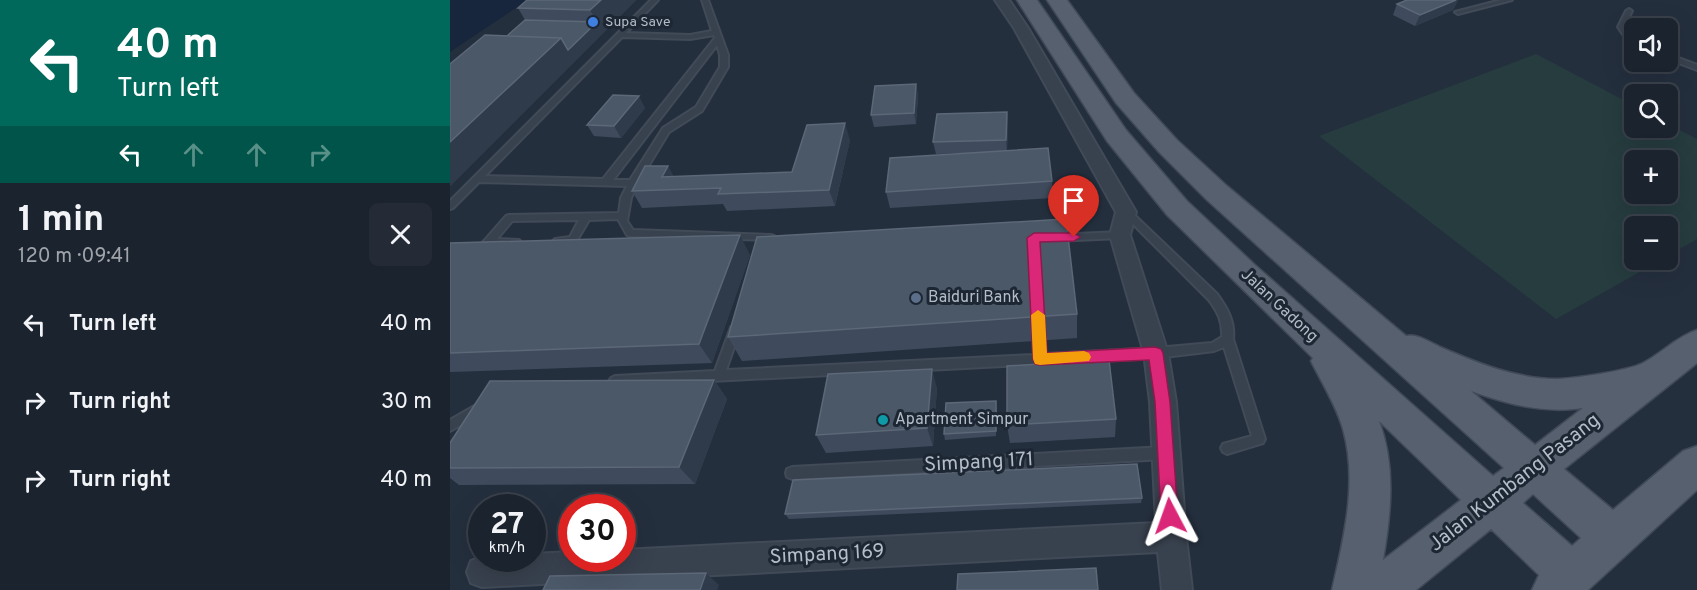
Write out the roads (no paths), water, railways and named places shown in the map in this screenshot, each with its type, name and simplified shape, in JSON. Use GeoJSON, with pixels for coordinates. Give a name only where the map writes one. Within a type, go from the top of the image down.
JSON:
{"type":"FeatureCollection","features":[{"type":"Feature","properties":{"kind":"main road","name":"Jalan Gadong"},"geometry":{"type":"LineString","coordinates":[[1027,0],[1116,135],[1142,169],[1177,208],[1323,347],[1492,502],[1563,582]]}},
{"type":"Feature","properties":{"kind":"main road"},"geometry":{"type":"LineString","coordinates":[[1058,0],[1125,98],[1168,146],[1217,193],[1613,538]]}},
{"type":"Feature","properties":{"kind":"main road"},"geometry":{"type":"LineString","coordinates":[[1376,333],[1480,381],[1532,393],[1578,393],[1651,377]]}},
{"type":"Feature","properties":{"kind":"main road","name":"Jalan Kumbang Pasang"},"geometry":{"type":"LineString","coordinates":[[1380,590],[1651,377],[1697,344]]}},
{"type":"Feature","properties":{"kind":"main road"},"geometry":{"type":"LineString","coordinates":[[1323,347],[1362,429],[1369,474],[1369,513],[1355,590]]}},
{"type":"Feature","properties":{"kind":"main road"},"geometry":{"type":"LineString","coordinates":[[1563,582],[1697,464]]}},
{"type":"Feature","properties":{"kind":"street"},"geometry":{"type":"LineString","coordinates":[[1002,0],[1021,28],[1126,212],[1120,235],[1155,353],[1162,402],[1177,590]]}},
{"type":"Feature","properties":{"kind":"street","name":"Simpang 169"},"geometry":{"type":"LineString","coordinates":[[546,569],[1171,537]]}},
{"type":"Feature","properties":{"kind":"lane"},"geometry":{"type":"LineString","coordinates":[[450,206],[655,0]]}},
{"type":"Feature","properties":{"kind":"lane"},"geometry":{"type":"LineString","coordinates":[[705,0],[726,61],[699,109],[666,130],[633,183],[622,216],[625,228],[630,233],[770,241]]}},
{"type":"Feature","properties":{"kind":"lane"},"geometry":{"type":"LineString","coordinates":[[1458,12],[1509,0]]}},
{"type":"Feature","properties":{"kind":"lane"},"geometry":{"type":"LineString","coordinates":[[1626,18],[1629,11]]}},
{"type":"Feature","properties":{"kind":"lane"},"geometry":{"type":"LineString","coordinates":[[621,35],[717,36]]}},
{"type":"Feature","properties":{"kind":"lane"},"geometry":{"type":"LineString","coordinates":[[606,182],[717,36]]}},
{"type":"Feature","properties":{"kind":"lane"},"geometry":{"type":"LineString","coordinates":[[1678,60],[1697,68]]}},
{"type":"Feature","properties":{"kind":"lane"},"geometry":{"type":"LineString","coordinates":[[478,179],[633,183]]}},
{"type":"Feature","properties":{"kind":"lane"},"geometry":{"type":"LineString","coordinates":[[1126,212],[1213,297],[1227,321],[1229,328],[1227,339],[1259,439],[1227,448]]}},
{"type":"Feature","properties":{"kind":"lane"},"geometry":{"type":"LineString","coordinates":[[523,242],[488,242],[509,218],[622,216]]}},
{"type":"Feature","properties":{"kind":"lane"},"geometry":{"type":"LineString","coordinates":[[545,241],[573,240],[585,218]]}},
{"type":"Feature","properties":{"kind":"lane"},"geometry":{"type":"LineString","coordinates":[[1042,238],[1120,235]]}},
{"type":"Feature","properties":{"kind":"lane"},"geometry":{"type":"LineString","coordinates":[[1038,315],[1040,359]]}},
{"type":"Feature","properties":{"kind":"lane"},"geometry":{"type":"LineString","coordinates":[[719,375],[738,322]]}},
{"type":"Feature","properties":{"kind":"lane"},"geometry":{"type":"LineString","coordinates":[[600,382],[1155,353],[1214,347],[1227,339]]}},
{"type":"Feature","properties":{"kind":"lane"},"geometry":{"type":"LineString","coordinates":[[450,426],[492,398]]}},
{"type":"Feature","properties":{"kind":"lane","name":"Simpang 171"},"geometry":{"type":"LineString","coordinates":[[792,473],[1165,453]]}},
{"type":"Feature","properties":{"kind":"water"},"geometry":{"type":"Polygon","coordinates":[[[450,0],[528,0],[450,52],[450,0]]]}},
{"type":"Feature","properties":{"kind":"place","name":"Supa Save"},"geometry":{"type":"Point","coordinates":[593,22]}},
{"type":"Feature","properties":{"kind":"place","name":"Baiduri Bank"},"geometry":{"type":"Point","coordinates":[916,298]}},
{"type":"Feature","properties":{"kind":"place","name":"Apartment Simpur"},"geometry":{"type":"Point","coordinates":[883,420]}}]}
